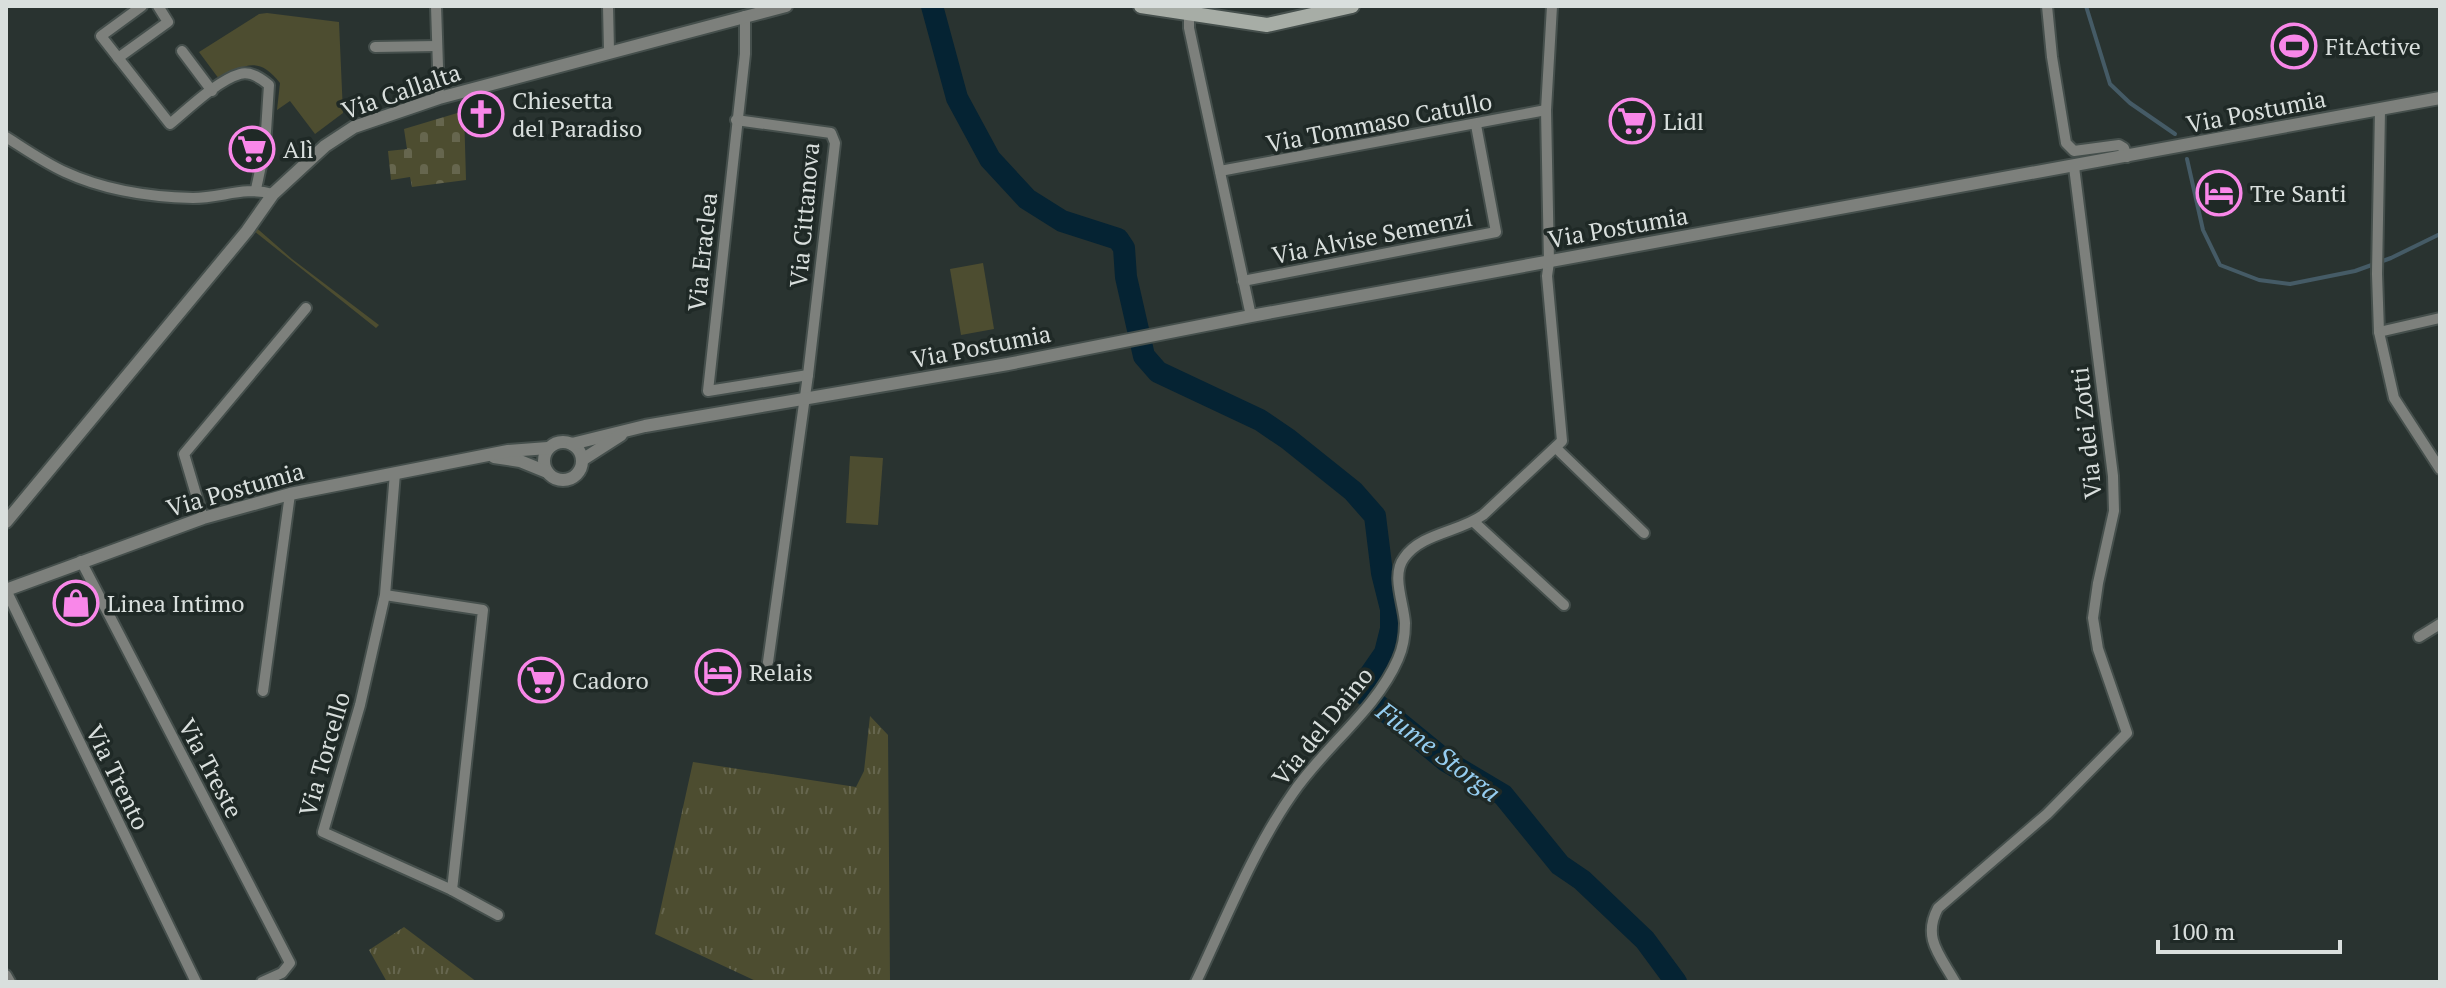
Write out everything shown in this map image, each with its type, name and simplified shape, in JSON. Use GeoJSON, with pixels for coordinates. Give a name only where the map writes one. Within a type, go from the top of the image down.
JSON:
{"type":"FeatureCollection","features":[{"type":"Feature","properties":{"kind":"main road"},"geometry":{"type":"LineString","coordinates":[[1141,6],[1189,14],[1214,12],[1267,25],[1320,10],[1352,6]]}},
{"type":"Feature","properties":{"kind":"street"},"geometry":{"type":"LineString","coordinates":[[142,6],[101,36],[170,124],[241,73],[256,75],[269,85],[265,147],[256,189]]}},
{"type":"Feature","properties":{"kind":"street"},"geometry":{"type":"LineString","coordinates":[[118,58],[168,22],[158,6]]}},
{"type":"Feature","properties":{"kind":"street"},"geometry":{"type":"LineString","coordinates":[[436,6],[439,98]]}},
{"type":"Feature","properties":{"kind":"street"},"geometry":{"type":"LineString","coordinates":[[608,6],[609,51]]}},
{"type":"Feature","properties":{"kind":"street","name":"Via Callalta"},"geometry":{"type":"LineString","coordinates":[[6,522],[273,194],[325,146],[354,127],[439,98],[786,6]]}},
{"type":"Feature","properties":{"kind":"street","name":"Via del Daino"},"geometry":{"type":"LineString","coordinates":[[1196,982],[1274,821],[1294,791],[1391,673],[1403,646],[1405,623],[1399,566],[1404,557],[1425,541],[1474,522],[1562,441],[1547,276],[1546,110],[1552,6]]}},
{"type":"Feature","properties":{"kind":"street"},"geometry":{"type":"LineString","coordinates":[[2047,6],[2066,143],[2074,151],[2119,145],[2124,148],[2127,157]]}},
{"type":"Feature","properties":{"kind":"street"},"geometry":{"type":"LineString","coordinates":[[1189,14],[1251,316]]}},
{"type":"Feature","properties":{"kind":"street","name":"Via Eraclea"},"geometry":{"type":"LineString","coordinates":[[745,16],[745,54],[708,391],[808,375]]}},
{"type":"Feature","properties":{"kind":"street"},"geometry":{"type":"LineString","coordinates":[[375,47],[437,46]]}},
{"type":"Feature","properties":{"kind":"street"},"geometry":{"type":"LineString","coordinates":[[182,51],[212,91]]}},
{"type":"Feature","properties":{"kind":"street","name":"Via Postumia"},"geometry":{"type":"LineString","coordinates":[[6,590],[203,518],[290,494],[483,456],[548,448],[562,441],[572,444],[805,397],[819,398],[2440,98]]}},
{"type":"Feature","properties":{"kind":"street","name":"Via Tommaso Catullo"},"geometry":{"type":"LineString","coordinates":[[1220,171],[1546,110]]}},
{"type":"Feature","properties":{"kind":"street"},"geometry":{"type":"LineString","coordinates":[[2380,110],[2379,332],[2394,398],[2440,469]]}},
{"type":"Feature","properties":{"kind":"street","name":"Via Cittanova"},"geometry":{"type":"LineString","coordinates":[[736,120],[831,133],[834,137],[805,397]]}},
{"type":"Feature","properties":{"kind":"street","name":"Via Alvise Semenzi"},"geometry":{"type":"LineString","coordinates":[[1243,281],[1496,232],[1476,125]]}},
{"type":"Feature","properties":{"kind":"street"},"geometry":{"type":"LineString","coordinates":[[6,137],[64,172],[131,191],[198,198],[256,189],[273,194]]}},
{"type":"Feature","properties":{"kind":"street","name":"Via dei Zotti"},"geometry":{"type":"LineString","coordinates":[[1955,982],[1931,939],[1930,922],[1938,908],[2047,814],[2127,733],[2098,649],[2093,618],[2114,511],[2113,476],[2074,167]]}},
{"type":"Feature","properties":{"kind":"street"},"geometry":{"type":"LineString","coordinates":[[203,518],[184,454],[306,308]]}},
{"type":"Feature","properties":{"kind":"street"},"geometry":{"type":"LineString","coordinates":[[2379,332],[2440,318]]}},
{"type":"Feature","properties":{"kind":"street"},"geometry":{"type":"LineString","coordinates":[[768,662],[805,397]]}},
{"type":"Feature","properties":{"kind":"street","name":"Via Postumia"},"geometry":{"type":"LineString","coordinates":[[483,456],[520,461],[560,480],[571,478],[579,471],[582,460],[627,431]]}},
{"type":"Feature","properties":{"kind":"street"},"geometry":{"type":"LineString","coordinates":[[572,444],[582,460]]}},
{"type":"Feature","properties":{"kind":"street"},"geometry":{"type":"LineString","coordinates":[[547,472],[543,460],[548,448]]}},
{"type":"Feature","properties":{"kind":"street"},"geometry":{"type":"LineString","coordinates":[[1556,448],[1644,533]]}},
{"type":"Feature","properties":{"kind":"street","name":"Via Torcello"},"geometry":{"type":"LineString","coordinates":[[395,473],[385,595],[360,705],[323,832],[452,890],[498,915]]}},
{"type":"Feature","properties":{"kind":"street"},"geometry":{"type":"LineString","coordinates":[[263,691],[290,494]]}},
{"type":"Feature","properties":{"kind":"street"},"geometry":{"type":"LineString","coordinates":[[1474,522],[1564,605]]}},
{"type":"Feature","properties":{"kind":"street","name":"Via Treste"},"geometry":{"type":"LineString","coordinates":[[81,561],[290,963],[282,973],[262,982]]}},
{"type":"Feature","properties":{"kind":"street","name":"Via Trento"},"geometry":{"type":"LineString","coordinates":[[6,590],[196,982]]}},
{"type":"Feature","properties":{"kind":"street"},"geometry":{"type":"LineString","coordinates":[[385,595],[483,610],[452,890]]}},
{"type":"Feature","properties":{"kind":"street"},"geometry":{"type":"LineString","coordinates":[[2419,637],[2440,624]]}},
{"type":"Feature","properties":{"kind":"street"},"geometry":{"type":"LineString","coordinates":[[6,975],[10,982]]}},
{"type":"Feature","properties":{"kind":"green space"},"geometry":{"type":"Polygon","coordinates":[[[259,14],[339,22],[343,113],[315,134],[290,101],[277,110],[280,83],[265,69],[251,65],[219,79],[199,52],[259,14]]]}},
{"type":"Feature","properties":{"kind":"green space"},"geometry":{"type":"Polygon","coordinates":[[[464,111],[466,180],[412,187],[410,177],[391,180],[388,151],[407,149],[404,129],[464,111]]]}},
{"type":"Feature","properties":{"kind":"green space"},"geometry":{"type":"Polygon","coordinates":[[[252,224],[292,259],[379,325],[376,328],[249,227],[252,224]]]}},
{"type":"Feature","properties":{"kind":"green space"},"geometry":{"type":"Polygon","coordinates":[[[983,263],[994,329],[961,335],[950,269],[983,263]]]}},
{"type":"Feature","properties":{"kind":"green space"},"geometry":{"type":"Polygon","coordinates":[[[850,456],[883,458],[878,525],[846,523],[850,456]]]}},
{"type":"Feature","properties":{"kind":"green space"},"geometry":{"type":"Polygon","coordinates":[[[870,716],[888,735],[890,982],[758,982],[655,934],[693,762],[856,787],[864,771],[870,716]]]}},
{"type":"Feature","properties":{"kind":"green space"},"geometry":{"type":"Polygon","coordinates":[[[404,927],[477,982],[387,982],[369,950],[404,927]]]}},
{"type":"Feature","properties":{"kind":"waterway","name":"Fiume Storga"},"geometry":{"type":"LineString","coordinates":[[932,6],[957,98],[990,159],[1027,199],[1062,221],[1118,239],[1124,248],[1126,277],[1144,356],[1158,372],[1260,420],[1288,439],[1353,491],[1375,516],[1382,573],[1391,609],[1391,629],[1385,653],[1367,679],[1363,693],[1446,761],[1503,795],[1560,865],[1582,880],[1645,940],[1676,982]]}},
{"type":"Feature","properties":{"kind":"waterway"},"geometry":{"type":"LineString","coordinates":[[2086,6],[2110,84],[2130,103],[2175,134]]}},
{"type":"Feature","properties":{"kind":"waterway"},"geometry":{"type":"LineString","coordinates":[[2187,159],[2203,230],[2220,265],[2259,280],[2290,284],[2355,271],[2391,258],[2440,234]]}},
{"type":"Feature","properties":{"kind":"place","name":"FitActive"},"geometry":{"type":"Point","coordinates":[2294,46]}},
{"type":"Feature","properties":{"kind":"place","name":"Chiesetta del Paradiso"},"geometry":{"type":"Point","coordinates":[481,114]}},
{"type":"Feature","properties":{"kind":"place","name":"Lidl"},"geometry":{"type":"Point","coordinates":[1632,121]}},
{"type":"Feature","properties":{"kind":"place","name":"Alì"},"geometry":{"type":"Point","coordinates":[252,149]}},
{"type":"Feature","properties":{"kind":"place","name":"Tre Santi"},"geometry":{"type":"Point","coordinates":[2219,193]}},
{"type":"Feature","properties":{"kind":"place","name":"Linea Intimo"},"geometry":{"type":"Point","coordinates":[76,603]}},
{"type":"Feature","properties":{"kind":"place","name":"Relais"},"geometry":{"type":"Point","coordinates":[718,672]}},
{"type":"Feature","properties":{"kind":"place","name":"Cadoro"},"geometry":{"type":"Point","coordinates":[541,680]}}]}
